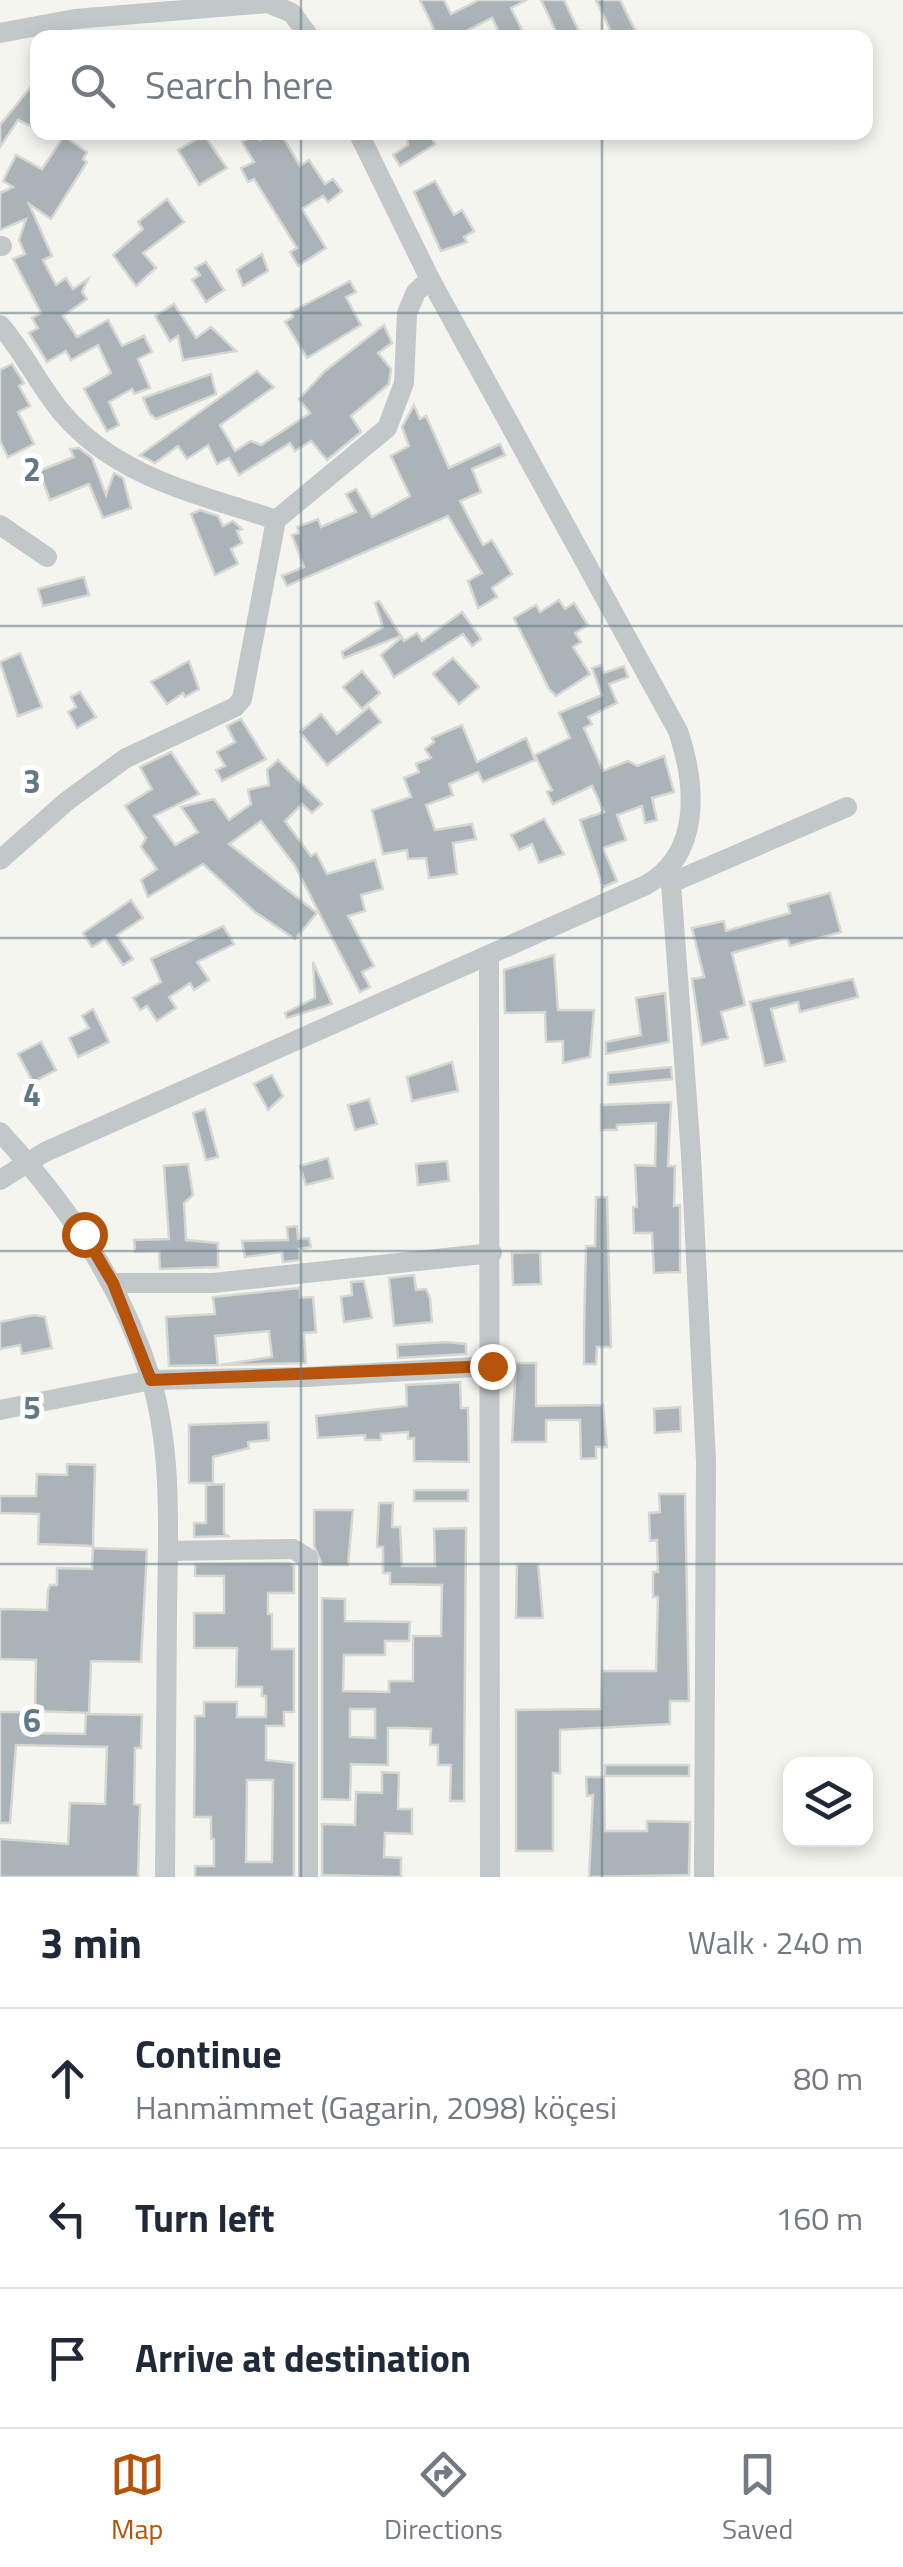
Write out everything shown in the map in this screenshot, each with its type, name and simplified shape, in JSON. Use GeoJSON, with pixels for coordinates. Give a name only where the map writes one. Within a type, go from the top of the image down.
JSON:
{"type":"FeatureCollection","features":[{"type":"Feature","properties":{"kind":"street"},"geometry":{"type":"LineString","coordinates":[[0,32],[75,19],[277,2],[305,30]]}},
{"type":"Feature","properties":{"kind":"street"},"geometry":{"type":"LineString","coordinates":[[0,1180],[28,1162],[666,874],[685,840],[690,770],[678,731],[430,279],[362,140]]}},
{"type":"Feature","properties":{"kind":"street"},"geometry":{"type":"LineString","coordinates":[[0,860],[67,801],[126,758],[235,706],[242,698],[276,520],[387,428],[404,383],[407,313],[416,292],[430,279]]}},
{"type":"Feature","properties":{"kind":"street"},"geometry":{"type":"LineString","coordinates":[[0,325],[65,416],[100,450],[174,488],[276,520]]}},
{"type":"Feature","properties":{"kind":"street"},"geometry":{"type":"LineString","coordinates":[[0,525],[47,558]]}},
{"type":"Feature","properties":{"kind":"street"},"geometry":{"type":"LineString","coordinates":[[704,1877],[706,1461],[692,1155],[671,883],[847,807]]}},
{"type":"Feature","properties":{"kind":"street"},"geometry":{"type":"LineString","coordinates":[[489,957],[490,1877]]}},
{"type":"Feature","properties":{"kind":"street"},"geometry":{"type":"LineString","coordinates":[[0,1132],[84,1234],[113,1283],[151,1380],[164,1456],[168,1552],[165,1877]]}},
{"type":"Feature","properties":{"kind":"street"},"geometry":{"type":"LineString","coordinates":[[113,1283],[213,1283],[492,1253]]}},
{"type":"Feature","properties":{"kind":"street"},"geometry":{"type":"LineString","coordinates":[[0,1410],[151,1380],[492,1366]]}},
{"type":"Feature","properties":{"kind":"street"},"geometry":{"type":"LineString","coordinates":[[168,1552],[293,1549],[306,1555],[308,1877]]}},
{"type":"Feature","properties":{"kind":"building"},"geometry":{"type":"Polygon","coordinates":[[[420,0],[444,0],[451,14],[479,0],[527,0],[511,8],[522,30],[498,30],[492,18],[468,30],[434,30],[420,0]]]}},
{"type":"Feature","properties":{"kind":"building"},"geometry":{"type":"Polygon","coordinates":[[[541,0],[564,0],[578,30],[555,30],[541,0]]]}},
{"type":"Feature","properties":{"kind":"building"},"geometry":{"type":"Polygon","coordinates":[[[596,0],[620,0],[635,30],[610,30],[596,0]]]}},
{"type":"Feature","properties":{"kind":"building"},"geometry":{"type":"Polygon","coordinates":[[[30,88],[30,126],[18,120],[0,147],[0,125],[30,88]]]}},
{"type":"Feature","properties":{"kind":"building"},"geometry":{"type":"Polygon","coordinates":[[[61,140],[70,140],[87,152],[83,159],[87,162],[51,219],[29,204],[52,256],[43,260],[56,285],[66,278],[73,289],[88,279],[82,292],[87,299],[63,316],[77,337],[108,320],[122,346],[144,336],[152,352],[138,359],[150,388],[134,394],[132,389],[109,402],[119,425],[107,431],[84,389],[111,373],[98,345],[71,360],[66,351],[47,362],[29,333],[38,328],[32,318],[41,313],[13,259],[25,254],[19,240],[26,219],[0,230],[0,193],[13,187],[3,181],[16,155],[42,169],[61,140]]]}},
{"type":"Feature","properties":{"kind":"building"},"geometry":{"type":"Polygon","coordinates":[[[195,140],[207,140],[227,168],[199,185],[178,150],[195,140]]]}},
{"type":"Feature","properties":{"kind":"building"},"geometry":{"type":"Polygon","coordinates":[[[285,140],[300,166],[309,160],[325,184],[333,179],[342,191],[328,202],[323,196],[302,209],[326,248],[298,266],[290,252],[297,248],[254,179],[248,182],[241,168],[254,162],[242,142],[285,140]]]}},
{"type":"Feature","properties":{"kind":"building"},"geometry":{"type":"Polygon","coordinates":[[[408,140],[433,140],[435,144],[400,166],[393,155],[408,145],[408,140]]]}},
{"type":"Feature","properties":{"kind":"building"},"geometry":{"type":"Polygon","coordinates":[[[435,181],[454,215],[462,210],[474,231],[464,237],[467,242],[441,251],[414,192],[435,181]]]}},
{"type":"Feature","properties":{"kind":"building"},"geometry":{"type":"Polygon","coordinates":[[[167,199],[184,222],[143,253],[156,268],[136,286],[113,255],[143,229],[138,222],[167,199]]]}},
{"type":"Feature","properties":{"kind":"building"},"geometry":{"type":"Polygon","coordinates":[[[262,254],[268,271],[243,286],[237,270],[262,254]]]}},
{"type":"Feature","properties":{"kind":"building"},"geometry":{"type":"Polygon","coordinates":[[[206,262],[224,290],[206,302],[192,280],[200,275],[195,268],[206,262]]]}},
{"type":"Feature","properties":{"kind":"building"},"geometry":{"type":"Polygon","coordinates":[[[350,281],[356,292],[346,297],[361,325],[307,358],[285,322],[293,317],[291,312],[350,281]]]}},
{"type":"Feature","properties":{"kind":"building"},"geometry":{"type":"Polygon","coordinates":[[[174,304],[196,338],[211,327],[236,351],[183,360],[178,336],[170,341],[155,316],[174,304]]]}},
{"type":"Feature","properties":{"kind":"building"},"geometry":{"type":"Polygon","coordinates":[[[384,325],[392,343],[378,353],[391,369],[389,384],[351,416],[361,432],[327,460],[311,441],[295,451],[290,443],[239,475],[229,458],[217,464],[208,445],[187,459],[178,446],[155,463],[140,455],[257,371],[274,387],[220,425],[235,451],[251,441],[261,445],[310,413],[299,399],[325,371],[384,325]]]}},
{"type":"Feature","properties":{"kind":"building"},"geometry":{"type":"Polygon","coordinates":[[[12,364],[24,383],[19,386],[30,406],[18,412],[34,444],[8,457],[0,441],[0,370],[12,364]]]}},
{"type":"Feature","properties":{"kind":"building"},"geometry":{"type":"Polygon","coordinates":[[[211,374],[216,394],[156,419],[150,414],[143,398],[211,374]]]}},
{"type":"Feature","properties":{"kind":"building"},"geometry":{"type":"Polygon","coordinates":[[[414,405],[420,419],[426,416],[449,468],[500,444],[505,455],[472,469],[481,492],[460,501],[483,545],[492,540],[512,574],[492,588],[497,597],[478,608],[468,581],[482,573],[448,516],[287,586],[282,576],[304,567],[292,535],[299,533],[297,527],[318,519],[321,527],[356,512],[346,494],[356,489],[372,517],[410,496],[391,456],[409,446],[402,427],[414,405]]]}},
{"type":"Feature","properties":{"kind":"building"},"geometry":{"type":"Polygon","coordinates":[[[79,448],[92,458],[106,495],[114,473],[123,478],[131,508],[103,518],[89,484],[50,500],[39,471],[74,457],[70,449],[79,448]]]}},
{"type":"Feature","properties":{"kind":"building"},"geometry":{"type":"Polygon","coordinates":[[[200,510],[218,516],[223,526],[233,521],[242,529],[237,531],[242,543],[231,549],[238,564],[215,575],[191,514],[200,510]]]}},
{"type":"Feature","properties":{"kind":"building"},"geometry":{"type":"Polygon","coordinates":[[[84,577],[89,595],[43,606],[38,589],[84,577]]]}},
{"type":"Feature","properties":{"kind":"building"},"geometry":{"type":"Polygon","coordinates":[[[559,600],[565,609],[574,603],[588,625],[575,633],[581,642],[573,647],[590,674],[556,696],[514,618],[536,605],[540,612],[559,600]]]}},
{"type":"Feature","properties":{"kind":"building"},"geometry":{"type":"Polygon","coordinates":[[[379,601],[401,636],[344,658],[342,652],[383,627],[375,603],[379,601]]]}},
{"type":"Feature","properties":{"kind":"building"},"geometry":{"type":"Polygon","coordinates":[[[462,612],[481,639],[472,646],[463,634],[394,677],[381,655],[402,637],[404,641],[417,633],[422,641],[462,612]]]}},
{"type":"Feature","properties":{"kind":"building"},"geometry":{"type":"Polygon","coordinates":[[[20,653],[42,707],[18,716],[0,662],[20,653]]]}},
{"type":"Feature","properties":{"kind":"building"},"geometry":{"type":"Polygon","coordinates":[[[453,658],[479,687],[459,704],[433,674],[453,658]]]}},
{"type":"Feature","properties":{"kind":"building"},"geometry":{"type":"Polygon","coordinates":[[[189,661],[199,689],[185,697],[183,693],[167,704],[151,682],[189,661]]]}},
{"type":"Feature","properties":{"kind":"building"},"geometry":{"type":"Polygon","coordinates":[[[601,665],[604,673],[624,666],[628,677],[609,684],[617,703],[588,717],[592,724],[584,728],[603,771],[628,761],[637,766],[664,756],[674,792],[652,798],[657,820],[645,823],[642,806],[617,815],[626,840],[603,848],[617,881],[603,887],[580,820],[604,812],[592,786],[553,804],[547,792],[552,790],[535,755],[570,738],[559,713],[602,695],[592,668],[601,665]]]}},
{"type":"Feature","properties":{"kind":"building"},"geometry":{"type":"Polygon","coordinates":[[[362,671],[380,693],[362,709],[343,687],[362,671]]]}},
{"type":"Feature","properties":{"kind":"building"},"geometry":{"type":"Polygon","coordinates":[[[80,692],[96,717],[77,728],[68,712],[76,707],[71,697],[80,692]]]}},
{"type":"Feature","properties":{"kind":"building"},"geometry":{"type":"Polygon","coordinates":[[[369,707],[381,722],[327,765],[300,732],[321,714],[337,734],[369,707]]]}},
{"type":"Feature","properties":{"kind":"building"},"geometry":{"type":"Polygon","coordinates":[[[241,719],[266,759],[222,781],[216,770],[225,766],[217,752],[235,742],[227,726],[241,719]]]}},
{"type":"Feature","properties":{"kind":"building"},"geometry":{"type":"Polygon","coordinates":[[[462,725],[477,762],[526,738],[535,760],[483,782],[478,772],[449,784],[453,795],[426,805],[435,830],[472,824],[476,839],[453,843],[457,874],[429,878],[426,858],[408,859],[407,850],[383,854],[372,810],[411,797],[404,778],[419,772],[416,764],[431,758],[425,749],[434,742],[432,738],[462,725]]]}},
{"type":"Feature","properties":{"kind":"building"},"geometry":{"type":"Polygon","coordinates":[[[171,752],[199,794],[154,816],[175,845],[198,832],[181,807],[214,799],[229,820],[251,804],[248,790],[269,785],[267,770],[278,760],[322,804],[312,813],[302,804],[285,821],[311,856],[316,853],[327,874],[375,860],[383,889],[361,895],[365,911],[348,916],[374,966],[362,972],[370,987],[360,992],[295,866],[261,821],[229,844],[317,913],[295,939],[255,912],[203,864],[148,897],[141,880],[157,869],[141,847],[146,838],[125,806],[152,789],[140,767],[171,752]]]}},
{"type":"Feature","properties":{"kind":"building"},"geometry":{"type":"Polygon","coordinates":[[[544,819],[564,854],[539,863],[532,844],[519,850],[511,835],[544,819]]]}},
{"type":"Feature","properties":{"kind":"building"},"geometry":{"type":"Polygon","coordinates":[[[830,893],[841,932],[790,946],[787,938],[732,953],[745,1005],[721,1012],[728,1038],[702,1045],[692,979],[704,977],[692,928],[724,921],[726,931],[790,913],[788,904],[830,893]]]}},
{"type":"Feature","properties":{"kind":"building"},"geometry":{"type":"Polygon","coordinates":[[[131,900],[143,918],[117,935],[133,959],[123,965],[105,939],[92,947],[83,933],[131,900]]]}},
{"type":"Feature","properties":{"kind":"building"},"geometry":{"type":"Polygon","coordinates":[[[223,926],[234,944],[197,962],[209,980],[194,990],[190,983],[169,997],[176,1008],[157,1021],[147,1006],[140,1010],[133,998],[161,982],[151,959],[223,926]]]}},
{"type":"Feature","properties":{"kind":"building"},"geometry":{"type":"Polygon","coordinates":[[[554,955],[558,1010],[594,1010],[590,1057],[563,1063],[563,1041],[546,1042],[545,1012],[505,1013],[504,970],[554,955]]]}},
{"type":"Feature","properties":{"kind":"building"},"geometry":{"type":"Polygon","coordinates":[[[313,962],[332,1004],[287,1018],[285,1013],[315,998],[313,962]]]}},
{"type":"Feature","properties":{"kind":"building"},"geometry":{"type":"Polygon","coordinates":[[[853,979],[858,997],[800,1012],[798,1002],[771,1009],[785,1061],[765,1066],[750,1002],[853,979]]]}},
{"type":"Feature","properties":{"kind":"building"},"geometry":{"type":"Polygon","coordinates":[[[665,993],[669,1042],[606,1054],[606,1042],[641,1035],[636,998],[665,993]]]}},
{"type":"Feature","properties":{"kind":"building"},"geometry":{"type":"Polygon","coordinates":[[[93,1009],[109,1042],[78,1057],[69,1038],[89,1028],[82,1016],[93,1009]]]}},
{"type":"Feature","properties":{"kind":"building"},"geometry":{"type":"Polygon","coordinates":[[[41,1042],[56,1070],[33,1082],[18,1054],[41,1042]]]}},
{"type":"Feature","properties":{"kind":"building"},"geometry":{"type":"Polygon","coordinates":[[[452,1062],[458,1091],[412,1101],[407,1077],[452,1062]]]}},
{"type":"Feature","properties":{"kind":"building"},"geometry":{"type":"Polygon","coordinates":[[[671,1067],[672,1079],[608,1085],[608,1073],[671,1067]]]}},
{"type":"Feature","properties":{"kind":"building"},"geometry":{"type":"Polygon","coordinates":[[[272,1075],[283,1096],[268,1110],[254,1084],[272,1075]]]}},
{"type":"Feature","properties":{"kind":"building"},"geometry":{"type":"Polygon","coordinates":[[[369,1099],[377,1124],[355,1130],[348,1105],[369,1099]]]}},
{"type":"Feature","properties":{"kind":"building"},"geometry":{"type":"Polygon","coordinates":[[[671,1102],[668,1166],[675,1166],[674,1206],[680,1205],[680,1272],[654,1273],[652,1233],[634,1233],[633,1207],[637,1207],[635,1165],[655,1166],[656,1123],[601,1130],[601,1105],[671,1102]]]}},
{"type":"Feature","properties":{"kind":"building"},"geometry":{"type":"Polygon","coordinates":[[[205,1109],[218,1157],[206,1160],[193,1113],[205,1109]]]}},
{"type":"Feature","properties":{"kind":"building"},"geometry":{"type":"Polygon","coordinates":[[[328,1158],[333,1178],[306,1185],[300,1166],[328,1158]]]}},
{"type":"Feature","properties":{"kind":"building"},"geometry":{"type":"Polygon","coordinates":[[[447,1161],[449,1181],[418,1185],[416,1164],[447,1161]]]}},
{"type":"Feature","properties":{"kind":"building"},"geometry":{"type":"Polygon","coordinates":[[[188,1164],[193,1195],[184,1203],[186,1240],[218,1243],[218,1267],[160,1269],[159,1251],[135,1252],[134,1240],[169,1239],[164,1166],[188,1164]]]}},
{"type":"Feature","properties":{"kind":"building"},"geometry":{"type":"Polygon","coordinates":[[[596,1197],[607,1197],[611,1347],[597,1347],[596,1364],[584,1364],[586,1246],[595,1246],[596,1197]]]}},
{"type":"Feature","properties":{"kind":"building"},"geometry":{"type":"Polygon","coordinates":[[[297,1226],[298,1239],[309,1238],[311,1247],[299,1249],[300,1260],[283,1262],[282,1252],[245,1257],[242,1241],[288,1240],[287,1227],[297,1226]]]}},
{"type":"Feature","properties":{"kind":"building"},"geometry":{"type":"Polygon","coordinates":[[[540,1252],[541,1284],[513,1285],[512,1253],[540,1252]]]}},
{"type":"Feature","properties":{"kind":"building"},"geometry":{"type":"Polygon","coordinates":[[[414,1275],[416,1290],[426,1289],[430,1298],[432,1322],[394,1326],[389,1278],[414,1275]]]}},
{"type":"Feature","properties":{"kind":"building"},"geometry":{"type":"Polygon","coordinates":[[[364,1281],[372,1318],[344,1322],[341,1297],[352,1295],[351,1282],[364,1281]]]}},
{"type":"Feature","properties":{"kind":"building"},"geometry":{"type":"Polygon","coordinates":[[[300,1288],[300,1298],[313,1297],[316,1332],[304,1333],[306,1363],[220,1365],[272,1357],[269,1331],[215,1336],[218,1365],[169,1366],[166,1317],[215,1314],[213,1297],[300,1288]]]}},
{"type":"Feature","properties":{"kind":"building"},"geometry":{"type":"Polygon","coordinates":[[[34,1315],[45,1317],[52,1348],[22,1354],[20,1345],[0,1349],[0,1322],[34,1315]]]}},
{"type":"Feature","properties":{"kind":"building"},"geometry":{"type":"Polygon","coordinates":[[[466,1344],[466,1354],[398,1358],[397,1345],[466,1344]]]}},
{"type":"Feature","properties":{"kind":"building"},"geometry":{"type":"Polygon","coordinates":[[[516,1363],[536,1363],[536,1406],[603,1405],[607,1447],[596,1447],[596,1458],[581,1459],[580,1420],[546,1420],[546,1442],[512,1442],[516,1363]]]}},
{"type":"Feature","properties":{"kind":"building"},"geometry":{"type":"Polygon","coordinates":[[[460,1382],[461,1408],[468,1408],[469,1462],[414,1461],[414,1438],[408,1439],[408,1432],[381,1434],[381,1440],[365,1440],[365,1435],[318,1438],[316,1416],[407,1406],[406,1385],[460,1382]]]}},
{"type":"Feature","properties":{"kind":"building"},"geometry":{"type":"Polygon","coordinates":[[[680,1407],[681,1431],[655,1433],[654,1409],[680,1407]]]}},
{"type":"Feature","properties":{"kind":"building"},"geometry":{"type":"Polygon","coordinates":[[[268,1422],[269,1440],[248,1442],[249,1448],[213,1457],[213,1483],[189,1483],[189,1425],[268,1422]]]}},
{"type":"Feature","properties":{"kind":"building"},"geometry":{"type":"Polygon","coordinates":[[[67,1464],[95,1465],[93,1546],[38,1544],[39,1514],[0,1513],[0,1496],[36,1496],[37,1474],[67,1475],[67,1464]]]}},
{"type":"Feature","properties":{"kind":"building"},"geometry":{"type":"Polygon","coordinates":[[[224,1484],[224,1533],[228,1536],[194,1537],[194,1523],[206,1523],[206,1485],[224,1484]]]}},
{"type":"Feature","properties":{"kind":"building"},"geometry":{"type":"Polygon","coordinates":[[[414,1490],[468,1490],[468,1501],[414,1501],[414,1490]]]}},
{"type":"Feature","properties":{"kind":"building"},"geometry":{"type":"Polygon","coordinates":[[[659,1494],[685,1494],[689,1701],[670,1701],[670,1724],[560,1730],[560,1773],[553,1773],[553,1851],[516,1851],[516,1710],[601,1709],[602,1671],[656,1671],[658,1597],[653,1597],[653,1572],[658,1572],[657,1540],[650,1541],[649,1513],[660,1512],[659,1494]]]}},
{"type":"Feature","properties":{"kind":"building"},"geometry":{"type":"Polygon","coordinates":[[[379,1503],[393,1503],[392,1527],[400,1527],[402,1566],[435,1566],[434,1529],[466,1528],[464,1801],[450,1801],[451,1765],[438,1765],[438,1745],[430,1745],[431,1729],[405,1728],[388,1728],[388,1765],[351,1764],[350,1800],[322,1799],[322,1598],[345,1599],[345,1621],[410,1622],[409,1641],[385,1641],[385,1655],[344,1655],[343,1691],[389,1692],[389,1681],[413,1681],[413,1636],[441,1636],[442,1585],[390,1584],[390,1573],[383,1573],[383,1547],[377,1547],[379,1503]],[[350,1709],[350,1737],[375,1738],[375,1709],[350,1709]]]}},
{"type":"Feature","properties":{"kind":"building"},"geometry":{"type":"Polygon","coordinates":[[[314,1510],[353,1510],[348,1565],[322,1565],[314,1546],[314,1510]]]}},
{"type":"Feature","properties":{"kind":"building"},"geometry":{"type":"Polygon","coordinates":[[[93,1548],[147,1550],[141,1662],[91,1661],[89,1713],[35,1711],[36,1660],[0,1659],[0,1609],[47,1610],[50,1585],[57,1585],[57,1568],[92,1569],[93,1548]]]}},
{"type":"Feature","properties":{"kind":"building"},"geometry":{"type":"Polygon","coordinates":[[[195,1564],[294,1566],[294,1593],[268,1593],[272,1649],[294,1649],[294,1712],[284,1712],[284,1726],[266,1726],[266,1760],[294,1763],[294,1877],[195,1877],[195,1866],[214,1866],[214,1839],[211,1817],[194,1817],[195,1716],[204,1716],[204,1702],[237,1702],[237,1717],[266,1717],[266,1696],[262,1696],[262,1687],[236,1687],[237,1648],[194,1648],[194,1613],[224,1613],[224,1576],[195,1576],[195,1564]],[[247,1780],[246,1862],[272,1862],[273,1780],[247,1780]]]}},
{"type":"Feature","properties":{"kind":"building"},"geometry":{"type":"Polygon","coordinates":[[[517,1564],[538,1564],[543,1618],[516,1618],[517,1564]]]}},
{"type":"Feature","properties":{"kind":"building"},"geometry":{"type":"Polygon","coordinates":[[[0,1712],[32,1712],[32,1733],[85,1734],[86,1714],[142,1715],[141,1748],[135,1748],[134,1804],[140,1805],[138,1877],[0,1877],[0,1839],[68,1844],[70,1803],[105,1804],[107,1747],[16,1745],[10,1823],[0,1823],[0,1712]]]}},
{"type":"Feature","properties":{"kind":"building"},"geometry":{"type":"Polygon","coordinates":[[[605,1765],[689,1765],[689,1776],[605,1776],[605,1765]]]}},
{"type":"Feature","properties":{"kind":"building"},"geometry":{"type":"Polygon","coordinates":[[[382,1772],[399,1773],[398,1809],[412,1809],[412,1834],[385,1833],[384,1857],[401,1858],[401,1877],[322,1875],[322,1824],[355,1825],[356,1792],[382,1793],[382,1772]]]}},
{"type":"Feature","properties":{"kind":"building"},"geometry":{"type":"Polygon","coordinates":[[[586,1777],[604,1777],[605,1831],[647,1831],[647,1821],[690,1822],[689,1875],[589,1877],[593,1795],[587,1796],[586,1777]]]}},
{"type":"Feature","properties":{"kind":"route"},"geometry":{"type":"LineString","coordinates":[[84,1234],[113,1283],[151,1380],[306,1377],[492,1366]]}}]}
